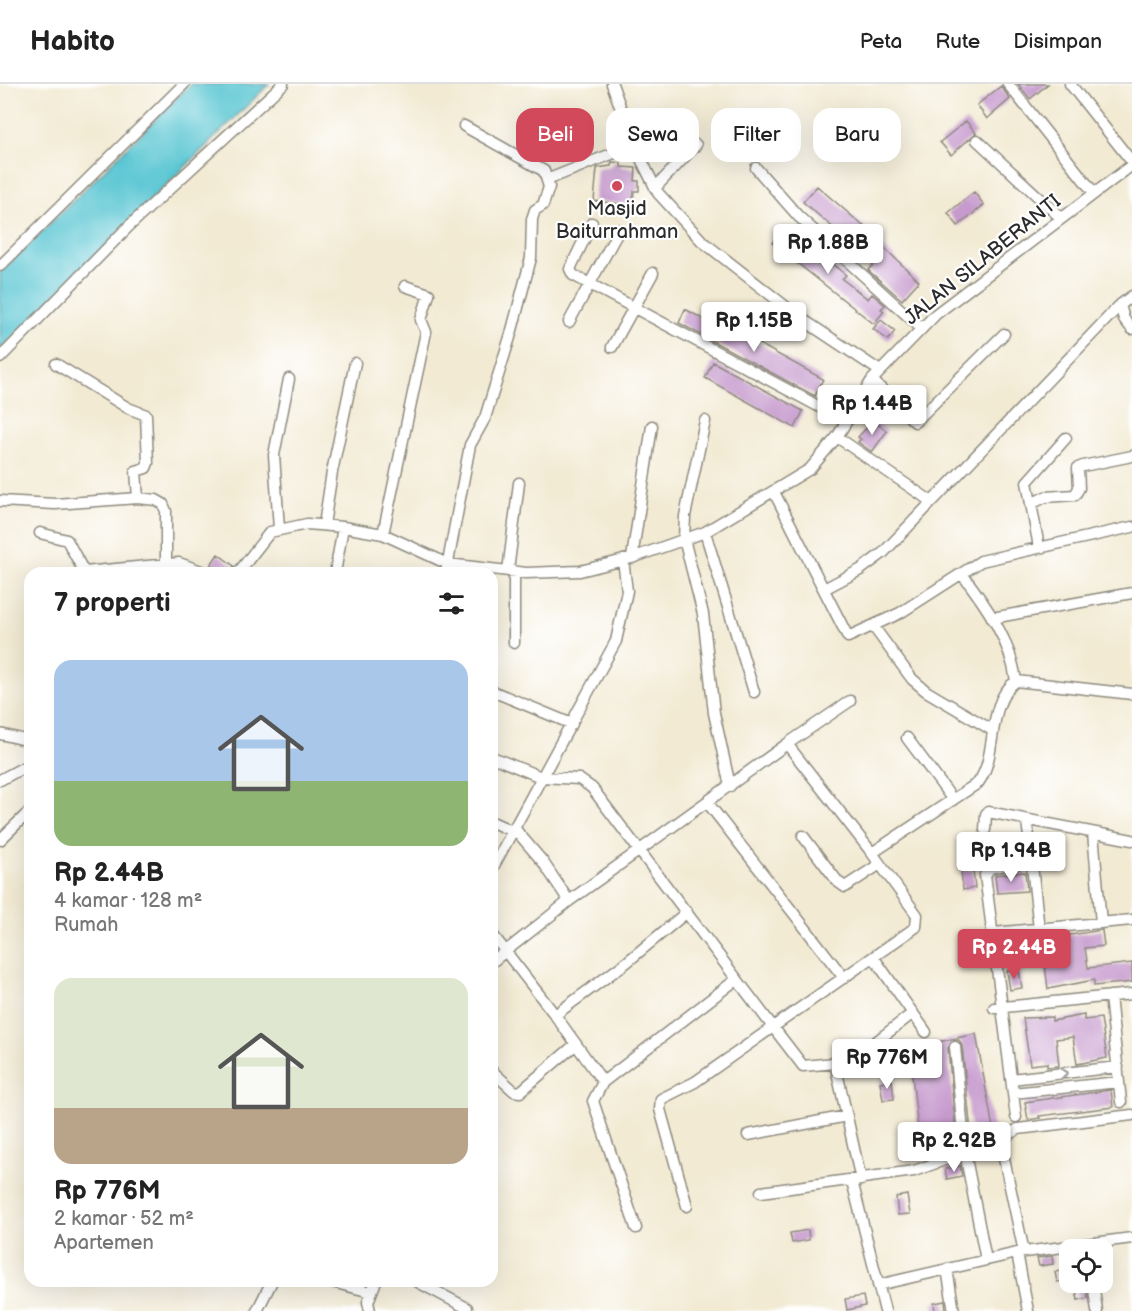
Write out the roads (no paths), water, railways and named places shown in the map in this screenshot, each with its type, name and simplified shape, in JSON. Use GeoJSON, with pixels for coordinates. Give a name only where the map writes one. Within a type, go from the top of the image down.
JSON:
{"type":"FeatureCollection","features":[{"type":"Feature","properties":{"kind":"street"},"geometry":{"type":"LineString","coordinates":[[0,266],[184,84]]}},
{"type":"Feature","properties":{"kind":"street"},"geometry":{"type":"LineString","coordinates":[[0,358],[128,227],[283,84]]}},
{"type":"Feature","properties":{"kind":"street"},"geometry":{"type":"LineString","coordinates":[[612,84],[621,108]]}},
{"type":"Feature","properties":{"kind":"street"},"geometry":{"type":"LineString","coordinates":[[1008,84],[1094,193]]}},
{"type":"Feature","properties":{"kind":"street"},"geometry":{"type":"LineString","coordinates":[[1070,84],[1132,164]]}},
{"type":"Feature","properties":{"kind":"street"},"geometry":{"type":"LineString","coordinates":[[447,567],[458,498],[471,444],[485,418],[511,334],[531,258],[532,219],[536,210],[543,205],[549,187],[549,179],[544,171],[464,126]]}},
{"type":"Feature","properties":{"kind":"street"},"geometry":{"type":"LineString","coordinates":[[977,140],[1061,218]]}},
{"type":"Feature","properties":{"kind":"street"},"geometry":{"type":"LineString","coordinates":[[549,179],[606,156]]}},
{"type":"Feature","properties":{"kind":"street"},"geometry":{"type":"LineString","coordinates":[[643,162],[656,188],[702,241],[876,375],[915,422],[1004,334]]}},
{"type":"Feature","properties":{"kind":"street"},"geometry":{"type":"LineString","coordinates":[[656,188],[680,162]]}},
{"type":"Feature","properties":{"kind":"street","name":"JALAN SILABERANTI"},"geometry":{"type":"LineString","coordinates":[[498,571],[580,571],[628,559],[705,532],[810,469],[837,437],[876,375],[921,328],[936,314],[1132,164]]}},
{"type":"Feature","properties":{"kind":"street"},"geometry":{"type":"LineString","coordinates":[[756,168],[805,223],[921,328]]}},
{"type":"Feature","properties":{"kind":"street"},"geometry":{"type":"LineString","coordinates":[[592,223],[570,269],[573,275],[846,421]]}},
{"type":"Feature","properties":{"kind":"street"},"geometry":{"type":"LineString","coordinates":[[569,322],[591,286],[619,230]]}},
{"type":"Feature","properties":{"kind":"street"},"geometry":{"type":"LineString","coordinates":[[612,346],[635,309],[653,273]]}},
{"type":"Feature","properties":{"kind":"street"},"geometry":{"type":"LineString","coordinates":[[383,534],[426,332],[421,320],[429,294],[405,286]]}},
{"type":"Feature","properties":{"kind":"street"},"geometry":{"type":"LineString","coordinates":[[824,589],[860,570],[883,553],[1120,305],[1132,296]]}},
{"type":"Feature","properties":{"kind":"street"},"geometry":{"type":"LineString","coordinates":[[1120,305],[1124,319],[1132,329]]}},
{"type":"Feature","properties":{"kind":"street"},"geometry":{"type":"LineString","coordinates":[[324,525],[332,472],[355,363]]}},
{"type":"Feature","properties":{"kind":"street"},"geometry":{"type":"LineString","coordinates":[[56,364],[128,408],[146,415],[148,464],[146,468],[136,471],[138,498]]}},
{"type":"Feature","properties":{"kind":"street"},"geometry":{"type":"LineString","coordinates":[[279,529],[274,455],[289,379]]}},
{"type":"Feature","properties":{"kind":"street"},"geometry":{"type":"LineString","coordinates":[[705,421],[685,516],[684,539],[703,614],[714,713],[730,786]]}},
{"type":"Feature","properties":{"kind":"street"},"geometry":{"type":"LineString","coordinates":[[498,858],[616,641],[627,591],[628,559],[652,426]]}},
{"type":"Feature","properties":{"kind":"street"},"geometry":{"type":"LineString","coordinates":[[837,437],[932,502]]}},
{"type":"Feature","properties":{"kind":"street"},"geometry":{"type":"LineString","coordinates":[[1039,547],[1028,479],[1066,438]]}},
{"type":"Feature","properties":{"kind":"street"},"geometry":{"type":"LineString","coordinates":[[1031,504],[1045,497],[1075,495],[1079,488],[1078,468],[1132,456]]}},
{"type":"Feature","properties":{"kind":"street"},"geometry":{"type":"LineString","coordinates":[[514,644],[511,571],[519,483]]}},
{"type":"Feature","properties":{"kind":"street"},"geometry":{"type":"LineString","coordinates":[[774,492],[848,637],[900,613],[987,558],[1132,527]]}},
{"type":"Feature","properties":{"kind":"street"},"geometry":{"type":"LineString","coordinates":[[0,501],[55,504],[138,498],[156,500],[163,504],[166,511],[166,563]]}},
{"type":"Feature","properties":{"kind":"street","name":"JALAN SILABERANTI"},"geometry":{"type":"LineString","coordinates":[[242,567],[264,537],[279,529],[307,524],[383,534],[443,567]]}},
{"type":"Feature","properties":{"kind":"street"},"geometry":{"type":"LineString","coordinates":[[335,567],[343,527]]}},
{"type":"Feature","properties":{"kind":"street"},"geometry":{"type":"LineString","coordinates":[[40,532],[67,540],[81,567]]}},
{"type":"Feature","properties":{"kind":"street"},"geometry":{"type":"LineString","coordinates":[[705,532],[754,692]]}},
{"type":"Feature","properties":{"kind":"street"},"geometry":{"type":"LineString","coordinates":[[130,567],[166,563],[194,567]]}},
{"type":"Feature","properties":{"kind":"street"},"geometry":{"type":"LineString","coordinates":[[962,574],[992,618],[1010,652],[1016,681]]}},
{"type":"Feature","properties":{"kind":"street"},"geometry":{"type":"LineString","coordinates":[[992,618],[1132,593]]}},
{"type":"Feature","properties":{"kind":"street"},"geometry":{"type":"LineString","coordinates":[[873,626],[912,679],[926,691],[992,730]]}},
{"type":"Feature","properties":{"kind":"street"},"geometry":{"type":"LineString","coordinates":[[872,852],[953,800],[982,777],[992,730],[1000,706],[1010,685],[1016,681],[1132,694]]}},
{"type":"Feature","properties":{"kind":"street"},"geometry":{"type":"LineString","coordinates":[[498,693],[572,724]]}},
{"type":"Feature","properties":{"kind":"street"},"geometry":{"type":"LineString","coordinates":[[498,957],[569,901],[850,701]]}},
{"type":"Feature","properties":{"kind":"street"},"geometry":{"type":"LineString","coordinates":[[0,734],[24,740]]}},
{"type":"Feature","properties":{"kind":"street"},"geometry":{"type":"LineString","coordinates":[[907,738],[953,800]]}},
{"type":"Feature","properties":{"kind":"street"},"geometry":{"type":"LineString","coordinates":[[687,1206],[660,1109],[661,1099],[695,1082],[874,958],[913,930],[918,919],[872,852],[787,744]]}},
{"type":"Feature","properties":{"kind":"street"},"geometry":{"type":"LineString","coordinates":[[498,759],[541,777],[571,778],[586,782],[642,850],[803,1066],[835,1063],[868,1048],[913,1013]]}},
{"type":"Feature","properties":{"kind":"street"},"geometry":{"type":"LineString","coordinates":[[0,780],[24,767]]}},
{"type":"Feature","properties":{"kind":"street"},"geometry":{"type":"LineString","coordinates":[[707,802],[844,978]]}},
{"type":"Feature","properties":{"kind":"street"},"geometry":{"type":"LineString","coordinates":[[985,830],[988,812],[1132,840]]}},
{"type":"Feature","properties":{"kind":"street"},"geometry":{"type":"LineString","coordinates":[[0,840],[24,817]]}},
{"type":"Feature","properties":{"kind":"street"},"geometry":{"type":"LineString","coordinates":[[1027,820],[1039,929]]}},
{"type":"Feature","properties":{"kind":"street"},"geometry":{"type":"LineString","coordinates":[[498,824],[513,830],[539,857],[569,901]]}},
{"type":"Feature","properties":{"kind":"street"},"geometry":{"type":"LineString","coordinates":[[1094,833],[1101,923]]}},
{"type":"Feature","properties":{"kind":"street"},"geometry":{"type":"LineString","coordinates":[[803,836],[842,886],[849,886],[880,864]]}},
{"type":"Feature","properties":{"kind":"street"},"geometry":{"type":"LineString","coordinates":[[1016,1117],[998,1007],[986,872],[990,868],[1032,860]]}},
{"type":"Feature","properties":{"kind":"street"},"geometry":{"type":"LineString","coordinates":[[555,1015],[627,962],[687,912]]}},
{"type":"Feature","properties":{"kind":"street"},"geometry":{"type":"LineString","coordinates":[[993,933],[1132,920]]}},
{"type":"Feature","properties":{"kind":"street"},"geometry":{"type":"LineString","coordinates":[[498,941],[603,1082]]}},
{"type":"Feature","properties":{"kind":"street"},"geometry":{"type":"LineString","coordinates":[[874,958],[926,1032]]}},
{"type":"Feature","properties":{"kind":"street"},"geometry":{"type":"LineString","coordinates":[[636,1228],[593,1101],[603,1082],[737,979]]}},
{"type":"Feature","properties":{"kind":"street"},"geometry":{"type":"LineString","coordinates":[[998,1007],[1132,994]]}},
{"type":"Feature","properties":{"kind":"street"},"geometry":{"type":"LineString","coordinates":[[1110,996],[1121,1102]]}},
{"type":"Feature","properties":{"kind":"street"},"geometry":{"type":"LineString","coordinates":[[498,1076],[514,1091],[520,1092],[576,1044]]}},
{"type":"Feature","properties":{"kind":"street"},"geometry":{"type":"LineString","coordinates":[[955,1047],[966,1154],[986,1260]]}},
{"type":"Feature","properties":{"kind":"street"},"geometry":{"type":"LineString","coordinates":[[835,1063],[847,1116],[856,1181],[885,1311]]}},
{"type":"Feature","properties":{"kind":"street"},"geometry":{"type":"LineString","coordinates":[[1011,1079],[1118,1067]]}},
{"type":"Feature","properties":{"kind":"street"},"geometry":{"type":"LineString","coordinates":[[1012,1093],[1119,1082]]}},
{"type":"Feature","properties":{"kind":"street"},"geometry":{"type":"LineString","coordinates":[[761,1192],[856,1181],[914,1171],[966,1154],[1000,1140],[1018,1129],[1132,1115]]}},
{"type":"Feature","properties":{"kind":"street"},"geometry":{"type":"LineString","coordinates":[[748,1135],[847,1116]]}},
{"type":"Feature","properties":{"kind":"street"},"geometry":{"type":"LineString","coordinates":[[1000,1140],[1028,1311]]}},
{"type":"Feature","properties":{"kind":"street"},"geometry":{"type":"LineString","coordinates":[[1113,1241],[1132,1238]]}},
{"type":"Feature","properties":{"kind":"street"},"geometry":{"type":"LineString","coordinates":[[878,1285],[1020,1252],[1059,1249]]}},
{"type":"Feature","properties":{"kind":"street"},"geometry":{"type":"LineString","coordinates":[[947,1269],[954,1311]]}},
{"type":"Feature","properties":{"kind":"street"},"geometry":{"type":"LineString","coordinates":[[257,1311],[269,1287]]}},
{"type":"Feature","properties":{"kind":"street"},"geometry":{"type":"LineString","coordinates":[[351,1287],[371,1292]]}},
{"type":"Feature","properties":{"kind":"street"},"geometry":{"type":"LineString","coordinates":[[370,1311],[373,1287]]}},
{"type":"Feature","properties":{"kind":"street"},"geometry":{"type":"LineString","coordinates":[[427,1287],[467,1308]]}},
{"type":"Feature","properties":{"kind":"street"},"geometry":{"type":"LineString","coordinates":[[1095,1293],[1097,1311]]}},
{"type":"Feature","properties":{"kind":"water"},"geometry":{"type":"Polygon","coordinates":[[[191,84],[269,84],[0,350],[0,273],[191,84]]]}},
{"type":"Feature","properties":{"kind":"place","name":"Masjid Baiturrahman"},"geometry":{"type":"Point","coordinates":[617,186]}}]}
